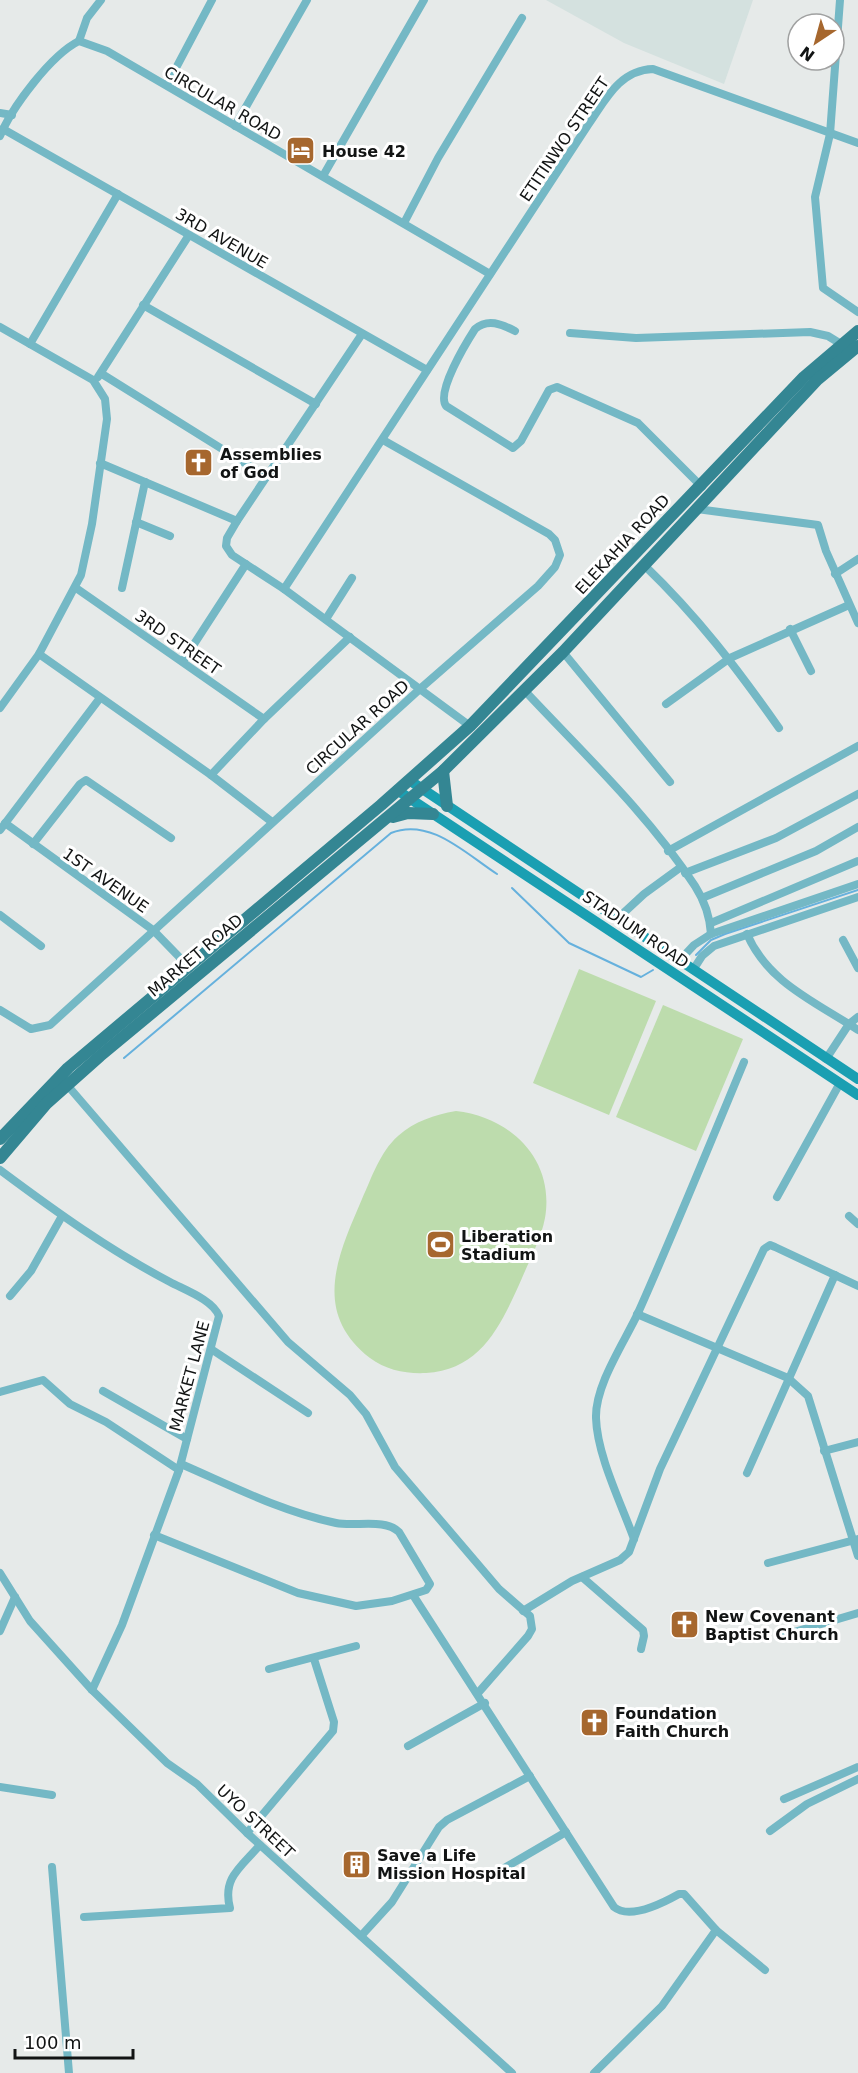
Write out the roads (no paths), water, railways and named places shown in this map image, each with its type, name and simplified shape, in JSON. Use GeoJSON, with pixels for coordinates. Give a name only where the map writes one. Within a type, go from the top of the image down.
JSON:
{"type":"FeatureCollection","features":[{"type":"Feature","properties":{"kind":"main road","name":"ELEKAHIA ROAD"},"geometry":{"type":"LineString","coordinates":[[409,780],[470,726],[804,377],[858,331]]}},
{"type":"Feature","properties":{"kind":"main road","name":"ELEKAHIA ROAD"},"geometry":{"type":"LineString","coordinates":[[423,789],[525,691],[818,378],[858,346]]}},
{"type":"Feature","properties":{"kind":"main road"},"geometry":{"type":"LineString","coordinates":[[443,771],[447,806]]}},
{"type":"Feature","properties":{"kind":"main road","name":"STADIUM ROAD"},"geometry":{"type":"LineString","coordinates":[[409,780],[858,1079]]}},
{"type":"Feature","properties":{"kind":"main road","name":"MARKET ROAD"},"geometry":{"type":"LineString","coordinates":[[0,1139],[68,1068],[187,965],[409,780]]}},
{"type":"Feature","properties":{"kind":"main road","name":"MARKET ROAD"},"geometry":{"type":"LineString","coordinates":[[0,1158],[27,1124],[68,1086],[244,935],[423,789]]}},
{"type":"Feature","properties":{"kind":"main road","name":"STADIUM ROAD"},"geometry":{"type":"LineString","coordinates":[[397,790],[858,1095]]}},
{"type":"Feature","properties":{"kind":"main road"},"geometry":{"type":"LineString","coordinates":[[389,818],[408,813],[434,814]]}},
{"type":"Feature","properties":{"kind":"street"},"geometry":{"type":"LineString","coordinates":[[2,133],[12,115],[59,55],[79,42],[87,18],[101,0]]}},
{"type":"Feature","properties":{"kind":"street"},"geometry":{"type":"LineString","coordinates":[[166,85],[212,0]]}},
{"type":"Feature","properties":{"kind":"street"},"geometry":{"type":"LineString","coordinates":[[235,126],[307,0]]}},
{"type":"Feature","properties":{"kind":"street"},"geometry":{"type":"LineString","coordinates":[[323,176],[424,0]]}},
{"type":"Feature","properties":{"kind":"street"},"geometry":{"type":"LineString","coordinates":[[840,0],[830,134],[814,197],[820,281],[826,291],[858,312]]}},
{"type":"Feature","properties":{"kind":"street"},"geometry":{"type":"LineString","coordinates":[[404,223],[438,158],[522,18]]}},
{"type":"Feature","properties":{"kind":"street","name":"CIRCULAR ROAD"},"geometry":{"type":"LineString","coordinates":[[79,42],[106,51],[490,274]]}},
{"type":"Feature","properties":{"kind":"street","name":"ETITINWO STREET"},"geometry":{"type":"LineString","coordinates":[[284,589],[617,84],[632,73],[653,69],[858,143]]}},
{"type":"Feature","properties":{"kind":"street"},"geometry":{"type":"LineString","coordinates":[[0,113],[12,115]]}},
{"type":"Feature","properties":{"kind":"street","name":"3RD AVENUE"},"geometry":{"type":"LineString","coordinates":[[2,133],[118,194],[427,370]]}},
{"type":"Feature","properties":{"kind":"street"},"geometry":{"type":"LineString","coordinates":[[30,344],[118,194]]}},
{"type":"Feature","properties":{"kind":"street"},"geometry":{"type":"LineString","coordinates":[[93,380],[102,374],[143,305],[189,235]]}},
{"type":"Feature","properties":{"kind":"street"},"geometry":{"type":"LineString","coordinates":[[143,305],[316,404]]}},
{"type":"Feature","properties":{"kind":"street"},"geometry":{"type":"LineString","coordinates":[[515,331],[496,323],[481,324],[475,329],[451,374],[443,395],[446,406],[513,448],[521,441],[549,390],[557,387],[638,423],[709,495]]}},
{"type":"Feature","properties":{"kind":"street"},"geometry":{"type":"LineString","coordinates":[[0,327],[93,380],[101,391],[106,406],[90,532],[76,588],[39,654],[0,708]]}},
{"type":"Feature","properties":{"kind":"street"},"geometry":{"type":"LineString","coordinates":[[570,333],[636,338],[810,332],[828,336],[842,344]]}},
{"type":"Feature","properties":{"kind":"street"},"geometry":{"type":"LineString","coordinates":[[362,334],[237,521],[227,538],[226,546],[232,555],[326,619],[470,726]]}},
{"type":"Feature","properties":{"kind":"street"},"geometry":{"type":"LineString","coordinates":[[102,374],[267,477]]}},
{"type":"Feature","properties":{"kind":"street","name":"CIRCULAR ROAD"},"geometry":{"type":"LineString","coordinates":[[0,1010],[31,1029],[50,1025],[272,822],[538,586],[555,567],[560,555],[555,540],[549,534],[383,440]]}},
{"type":"Feature","properties":{"kind":"street"},"geometry":{"type":"LineString","coordinates":[[100,463],[237,521]]}},
{"type":"Feature","properties":{"kind":"street"},"geometry":{"type":"LineString","coordinates":[[122,588],[145,482]]}},
{"type":"Feature","properties":{"kind":"street"},"geometry":{"type":"LineString","coordinates":[[697,508],[818,525],[835,574],[858,623]]}},
{"type":"Feature","properties":{"kind":"street"},"geometry":{"type":"LineString","coordinates":[[136,522],[170,536]]}},
{"type":"Feature","properties":{"kind":"street"},"geometry":{"type":"LineString","coordinates":[[835,574],[858,559]]}},
{"type":"Feature","properties":{"kind":"street"},"geometry":{"type":"LineString","coordinates":[[183,661],[246,564]]}},
{"type":"Feature","properties":{"kind":"street"},"geometry":{"type":"LineString","coordinates":[[644,565],[688,607],[730,658],[779,728]]}},
{"type":"Feature","properties":{"kind":"street"},"geometry":{"type":"LineString","coordinates":[[326,619],[352,578]]}},
{"type":"Feature","properties":{"kind":"street","name":"3RD STREET"},"geometry":{"type":"LineString","coordinates":[[76,588],[264,718]]}},
{"type":"Feature","properties":{"kind":"street"},"geometry":{"type":"LineString","coordinates":[[666,704],[730,658],[790,629],[849,605]]}},
{"type":"Feature","properties":{"kind":"street"},"geometry":{"type":"LineString","coordinates":[[790,629],[811,671]]}},
{"type":"Feature","properties":{"kind":"street"},"geometry":{"type":"LineString","coordinates":[[211,775],[264,718],[350,637]]}},
{"type":"Feature","properties":{"kind":"street"},"geometry":{"type":"LineString","coordinates":[[562,652],[670,782]]}},
{"type":"Feature","properties":{"kind":"street"},"geometry":{"type":"LineString","coordinates":[[39,654],[211,775],[272,822]]}},
{"type":"Feature","properties":{"kind":"street"},"geometry":{"type":"LineString","coordinates":[[525,691],[613,784],[683,870],[702,898],[711,923],[711,933]]}},
{"type":"Feature","properties":{"kind":"street"},"geometry":{"type":"LineString","coordinates":[[2,826],[100,698]]}},
{"type":"Feature","properties":{"kind":"street"},"geometry":{"type":"LineString","coordinates":[[668,851],[858,746]]}},
{"type":"Feature","properties":{"kind":"street"},"geometry":{"type":"LineString","coordinates":[[33,844],[80,784],[87,780],[171,838]]}},
{"type":"Feature","properties":{"kind":"street"},"geometry":{"type":"LineString","coordinates":[[617,919],[631,905],[683,870],[776,838],[858,794]]}},
{"type":"Feature","properties":{"kind":"street","name":"1ST AVENUE"},"geometry":{"type":"LineString","coordinates":[[2,826],[33,844],[153,930],[187,965]]}},
{"type":"Feature","properties":{"kind":"street"},"geometry":{"type":"LineString","coordinates":[[702,898],[816,850],[858,827]]}},
{"type":"Feature","properties":{"kind":"street"},"geometry":{"type":"LineString","coordinates":[[711,923],[858,861]]}},
{"type":"Feature","properties":{"kind":"street"},"geometry":{"type":"LineString","coordinates":[[679,961],[694,945],[711,933],[858,884]]}},
{"type":"Feature","properties":{"kind":"street"},"geometry":{"type":"LineString","coordinates":[[693,970],[709,949],[858,897]]}},
{"type":"Feature","properties":{"kind":"street"},"geometry":{"type":"LineString","coordinates":[[0,915],[41,946]]}},
{"type":"Feature","properties":{"kind":"street"},"geometry":{"type":"LineString","coordinates":[[747,934],[755,953],[777,978],[858,1030]]}},
{"type":"Feature","properties":{"kind":"street"},"geometry":{"type":"LineString","coordinates":[[843,939],[858,968]]}},
{"type":"Feature","properties":{"kind":"street"},"geometry":{"type":"LineString","coordinates":[[826,1059],[849,1024],[858,1017]]}},
{"type":"Feature","properties":{"kind":"street"},"geometry":{"type":"LineString","coordinates":[[634,1539],[602,1448],[596,1416],[601,1390],[637,1314],[744,1062]]}},
{"type":"Feature","properties":{"kind":"street"},"geometry":{"type":"LineString","coordinates":[[68,1068],[68,1086],[288,1342],[350,1395],[366,1414],[395,1467],[499,1589],[533,1622],[532,1629],[478,1693]]}},
{"type":"Feature","properties":{"kind":"street"},"geometry":{"type":"LineString","coordinates":[[777,1197],[840,1083]]}},
{"type":"Feature","properties":{"kind":"street","name":"MARKET LANE"},"geometry":{"type":"LineString","coordinates":[[0,1170],[133,1264],[188,1292],[216,1310],[219,1316],[180,1467],[122,1625],[93,1690]]}},
{"type":"Feature","properties":{"kind":"street"},"geometry":{"type":"LineString","coordinates":[[9,1296],[31,1270],[62,1216]]}},
{"type":"Feature","properties":{"kind":"street"},"geometry":{"type":"LineString","coordinates":[[849,1216],[858,1224]]}},
{"type":"Feature","properties":{"kind":"street"},"geometry":{"type":"LineString","coordinates":[[524,1611],[582,1577],[624,1557],[634,1539],[660,1469],[766,1247],[776,1247],[858,1286]]}},
{"type":"Feature","properties":{"kind":"street"},"geometry":{"type":"LineString","coordinates":[[747,1473],[835,1275]]}},
{"type":"Feature","properties":{"kind":"street"},"geometry":{"type":"LineString","coordinates":[[637,1314],[788,1378],[807,1396],[855,1539],[858,1556]]}},
{"type":"Feature","properties":{"kind":"street"},"geometry":{"type":"LineString","coordinates":[[211,1349],[308,1413]]}},
{"type":"Feature","properties":{"kind":"street"},"geometry":{"type":"LineString","coordinates":[[0,1392],[30,1381],[44,1380],[70,1404],[106,1422],[180,1467],[301,1514],[340,1524],[386,1526],[396,1529],[430,1580],[430,1584],[426,1590],[413,1595],[372,1606],[335,1602],[298,1593],[154,1535]]}},
{"type":"Feature","properties":{"kind":"street"},"geometry":{"type":"LineString","coordinates":[[103,1391],[187,1439]]}},
{"type":"Feature","properties":{"kind":"street"},"geometry":{"type":"LineString","coordinates":[[824,1451],[858,1442]]}},
{"type":"Feature","properties":{"kind":"street"},"geometry":{"type":"LineString","coordinates":[[768,1563],[855,1539]]}},
{"type":"Feature","properties":{"kind":"street","name":"UYO STREET"},"geometry":{"type":"LineString","coordinates":[[0,1573],[40,1633],[93,1690],[167,1762],[197,1784],[260,1845],[512,2073]]}},
{"type":"Feature","properties":{"kind":"street"},"geometry":{"type":"LineString","coordinates":[[582,1577],[643,1630],[641,1649]]}},
{"type":"Feature","properties":{"kind":"street"},"geometry":{"type":"LineString","coordinates":[[413,1595],[485,1703],[614,1907],[621,1912],[630,1913],[684,1894],[716,1930],[765,1970]]}},
{"type":"Feature","properties":{"kind":"street"},"geometry":{"type":"LineString","coordinates":[[0,1631],[15,1597]]}},
{"type":"Feature","properties":{"kind":"street"},"geometry":{"type":"LineString","coordinates":[[784,1635],[858,1613]]}},
{"type":"Feature","properties":{"kind":"street"},"geometry":{"type":"LineString","coordinates":[[269,1669],[314,1659],[356,1646]]}},
{"type":"Feature","properties":{"kind":"street"},"geometry":{"type":"LineString","coordinates":[[247,1833],[331,1735],[334,1727],[314,1659]]}},
{"type":"Feature","properties":{"kind":"street"},"geometry":{"type":"LineString","coordinates":[[408,1746],[485,1703]]}},
{"type":"Feature","properties":{"kind":"street"},"geometry":{"type":"LineString","coordinates":[[784,1799],[858,1767]]}},
{"type":"Feature","properties":{"kind":"street"},"geometry":{"type":"LineString","coordinates":[[361,1936],[392,1902],[439,1827],[447,1820],[530,1776]]}},
{"type":"Feature","properties":{"kind":"street"},"geometry":{"type":"LineString","coordinates":[[770,1831],[807,1804],[858,1779]]}},
{"type":"Feature","properties":{"kind":"street"},"geometry":{"type":"LineString","coordinates":[[0,1787],[51,1795]]}},
{"type":"Feature","properties":{"kind":"street"},"geometry":{"type":"LineString","coordinates":[[501,1870],[566,1832]]}},
{"type":"Feature","properties":{"kind":"street"},"geometry":{"type":"LineString","coordinates":[[84,1917],[230,1908],[226,1895],[230,1880],[260,1845]]}},
{"type":"Feature","properties":{"kind":"street"},"geometry":{"type":"LineString","coordinates":[[52,1867],[69,2073]]}},
{"type":"Feature","properties":{"kind":"street"},"geometry":{"type":"LineString","coordinates":[[594,2073],[662,2006],[716,1930]]}},
{"type":"Feature","properties":{"kind":"waterway"},"geometry":{"type":"LineString","coordinates":[[124,1058],[391,833],[405,829],[434,834],[460,848],[497,874]]}},
{"type":"Feature","properties":{"kind":"waterway"},"geometry":{"type":"LineString","coordinates":[[512,888],[569,943],[641,977],[653,970]]}},
{"type":"Feature","properties":{"kind":"waterway"},"geometry":{"type":"LineString","coordinates":[[696,955],[711,940],[725,934],[858,890]]}},
{"type":"Feature","properties":{"kind":"place","name":"House 42"},"geometry":{"type":"Point","coordinates":[301,151]}},
{"type":"Feature","properties":{"kind":"place","name":"Assemblies of God"},"geometry":{"type":"Point","coordinates":[199,463]}},
{"type":"Feature","properties":{"kind":"place","name":"Liberation Stadium"},"geometry":{"type":"Point","coordinates":[440,1245]}},
{"type":"Feature","properties":{"kind":"place","name":"New Covenant Baptist Church"},"geometry":{"type":"Point","coordinates":[684,1625]}},
{"type":"Feature","properties":{"kind":"place","name":"Foundation Faith Church"},"geometry":{"type":"Point","coordinates":[594,1722]}},
{"type":"Feature","properties":{"kind":"place","name":"Save a Life Mission Hospital"},"geometry":{"type":"Point","coordinates":[356,1864]}}]}
